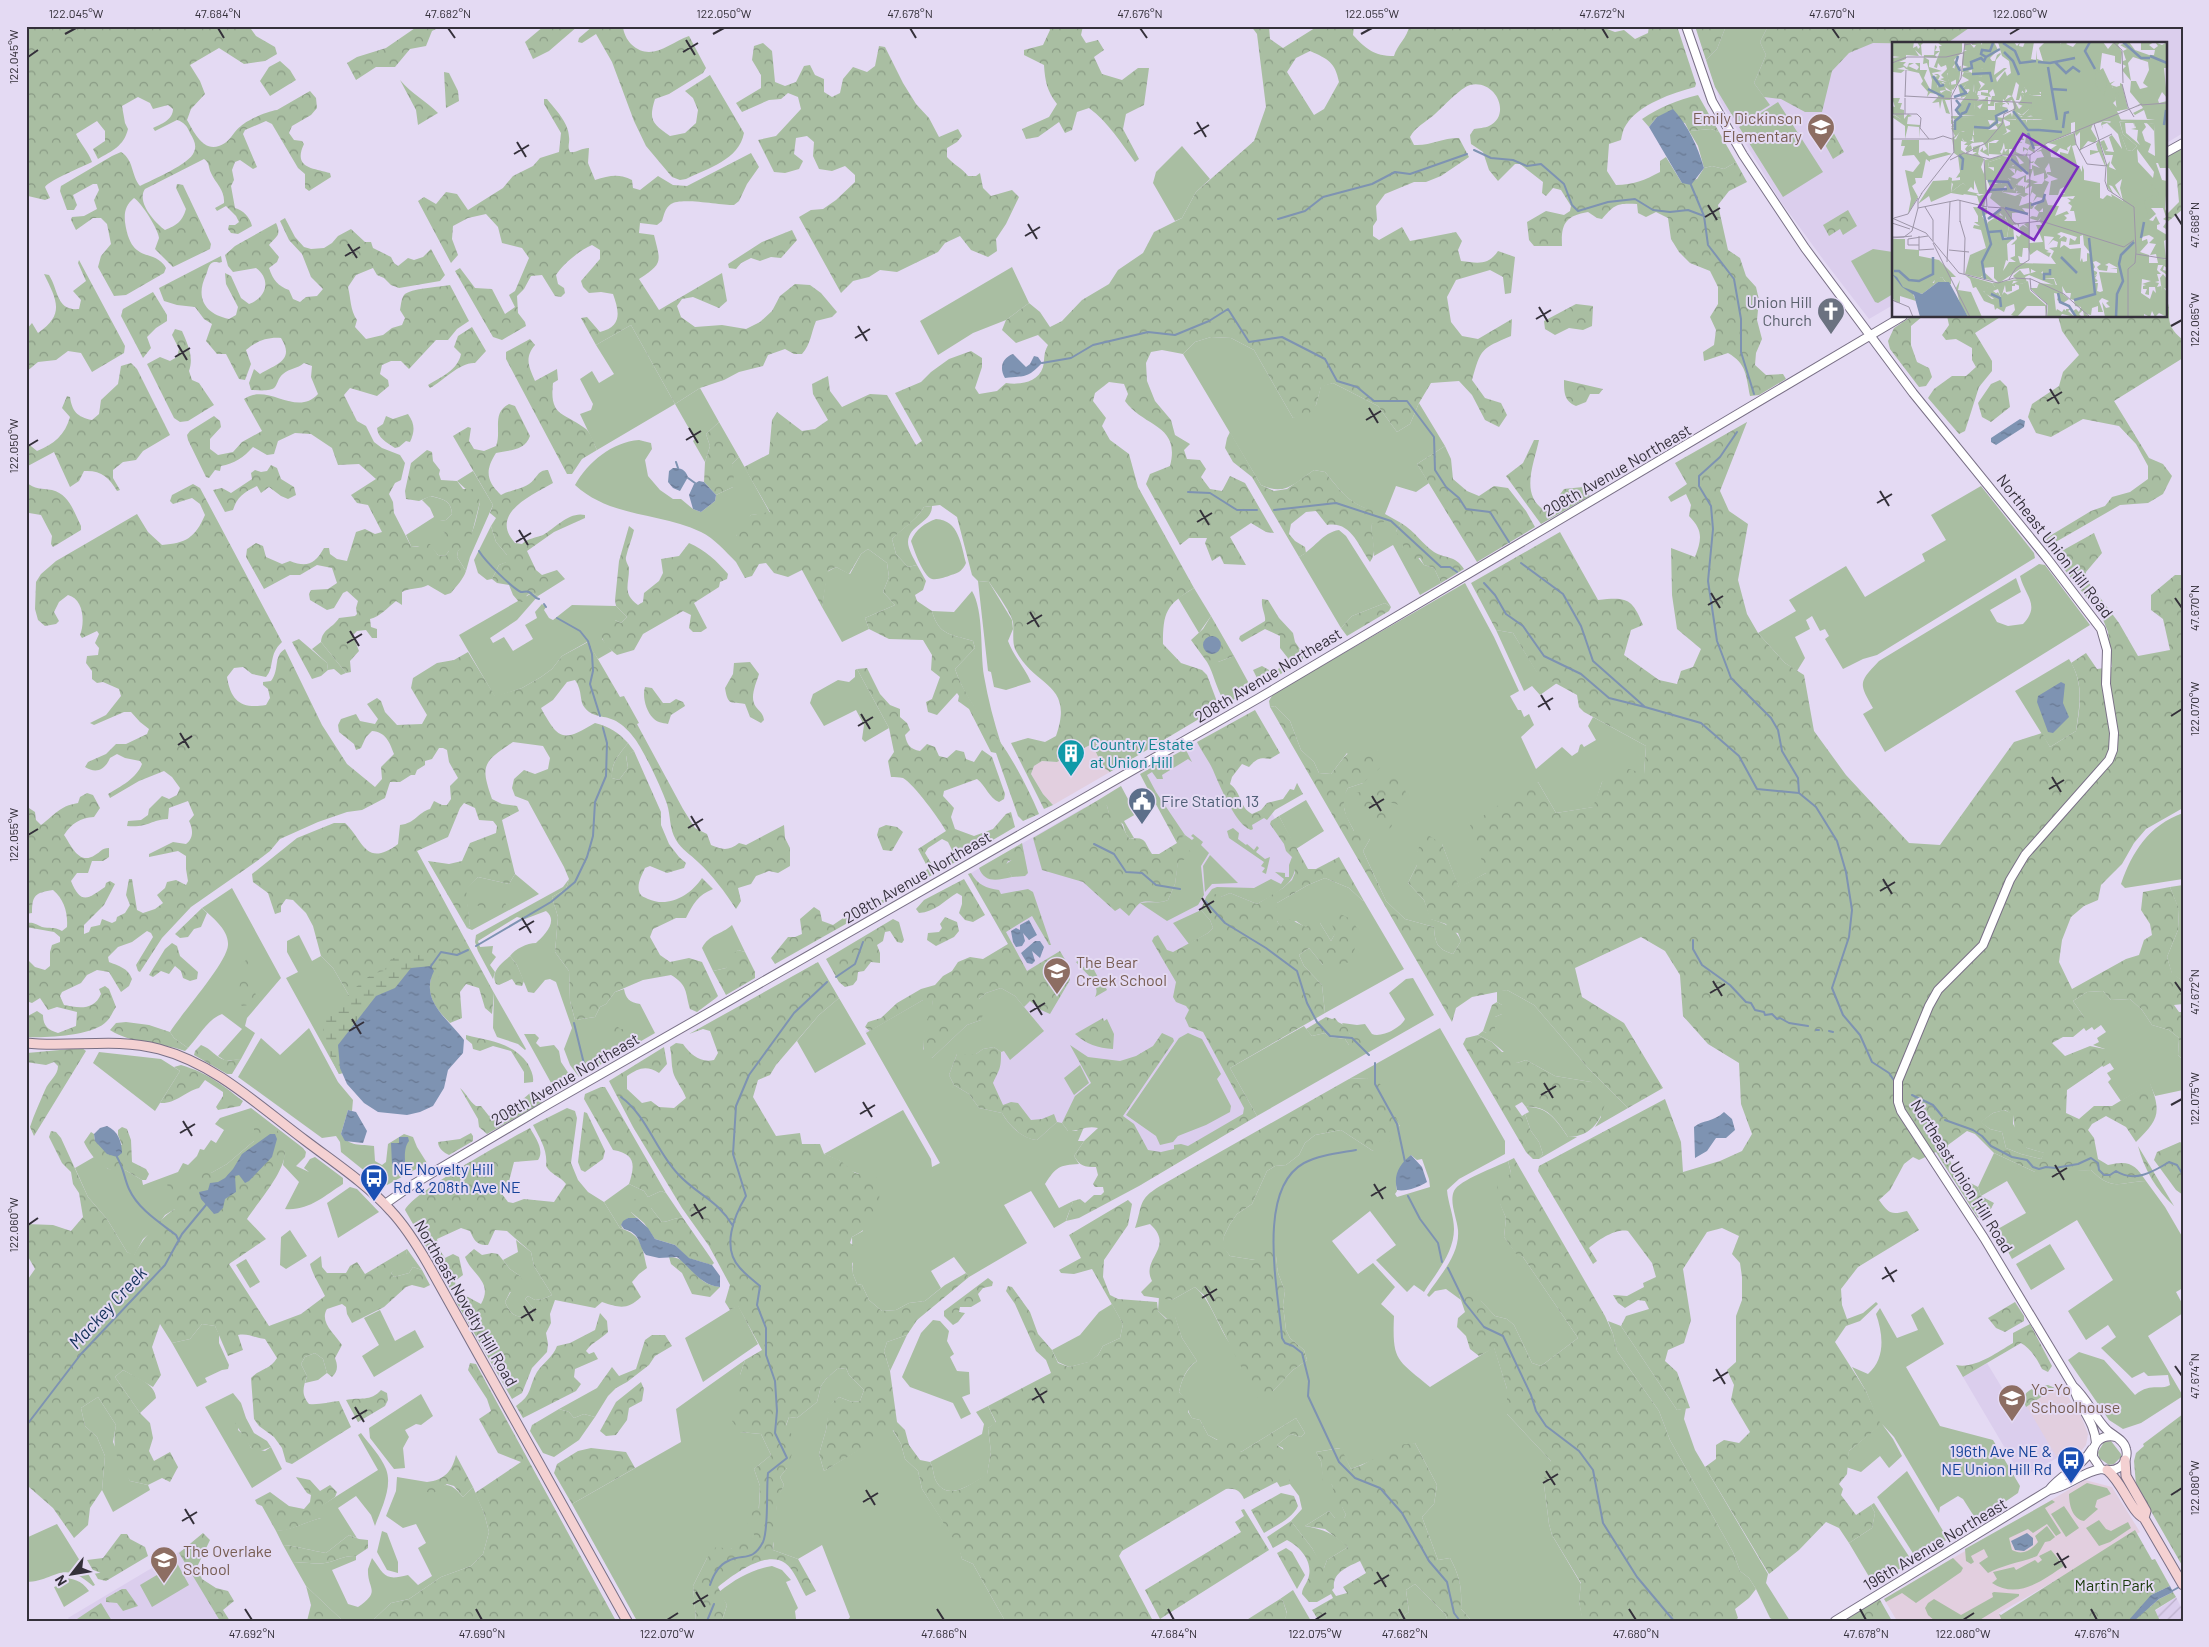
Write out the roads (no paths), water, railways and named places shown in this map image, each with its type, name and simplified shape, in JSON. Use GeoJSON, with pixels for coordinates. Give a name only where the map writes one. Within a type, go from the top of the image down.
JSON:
{"type":"FeatureCollection","features":[{"type":"Feature","properties":{"kind":"main road","name":"Northeast Novelty Hill Road"},"geometry":{"type":"LineString","coordinates":[[26,1043],[127,1043],[157,1048],[188,1058],[216,1073],[352,1177],[384,1204],[406,1228],[428,1264],[627,1621]]}},
{"type":"Feature","properties":{"kind":"main road"},"geometry":{"type":"LineString","coordinates":[[2125,1460],[2126,1476],[2146,1511],[2144,1518]]}},
{"type":"Feature","properties":{"kind":"main road"},"geometry":{"type":"LineString","coordinates":[[2104,1469],[2121,1485],[2139,1515],[2144,1518],[2183,1585]]}},
{"type":"Feature","properties":{"kind":"street","name":"Northeast Union Hill Road"},"geometry":{"type":"LineString","coordinates":[[1686,26],[1712,101],[1723,122],[1805,248],[1913,394],[2088,610],[2104,636],[2107,650],[2108,698],[2114,733],[2113,750],[2109,760],[2017,866],[1983,945],[1938,990],[1929,1006],[1902,1069],[1897,1094],[1902,1111],[1984,1238],[2073,1386],[2081,1393],[2100,1421],[2116,1437]]}},
{"type":"Feature","properties":{"kind":"street"},"geometry":{"type":"LineString","coordinates":[[2166,152],[2183,143]]}},
{"type":"Feature","properties":{"kind":"street","name":"208th Avenue Northeast"},"geometry":{"type":"LineString","coordinates":[[384,1204],[412,1184],[546,1105],[1259,698],[1900,318]]}},
{"type":"Feature","properties":{"kind":"street","name":"Northeast Union Hill Road"},"geometry":{"type":"LineString","coordinates":[[2073,1386],[2075,1396],[2093,1426],[2095,1445]]}},
{"type":"Feature","properties":{"kind":"street"},"geometry":{"type":"LineString","coordinates":[[2105,1437],[2116,1437],[2126,1448],[2125,1460],[2118,1469],[2104,1469],[2093,1457],[2095,1445],[2105,1437]]}},
{"type":"Feature","properties":{"kind":"street","name":"196th Avenue Northeast"},"geometry":{"type":"LineString","coordinates":[[1835,1621],[2049,1490],[2055,1482],[2082,1463],[2095,1445]]}},
{"type":"Feature","properties":{"kind":"street","name":"196th Avenue Northeast"},"geometry":{"type":"LineString","coordinates":[[2049,1490],[2059,1489],[2087,1471],[2104,1469]]}},
{"type":"Feature","properties":{"kind":"water"},"geometry":{"type":"Polygon","coordinates":[[[1673,109],[1692,137],[1704,168],[1691,185],[1682,183],[1649,127],[1657,117],[1673,109]]]}},
{"type":"Feature","properties":{"kind":"water"},"geometry":{"type":"Polygon","coordinates":[[[1013,354],[1026,367],[1034,356],[1038,357],[1042,363],[1028,374],[1005,378],[1002,371],[1004,361],[1013,354]]]}},
{"type":"Feature","properties":{"kind":"water"},"geometry":{"type":"Polygon","coordinates":[[[2020,419],[2025,421],[2024,427],[1996,445],[1991,442],[1991,438],[2020,419]]]}},
{"type":"Feature","properties":{"kind":"water"},"geometry":{"type":"Polygon","coordinates":[[[673,468],[682,469],[688,477],[680,491],[673,488],[668,482],[669,471],[673,468]]]}},
{"type":"Feature","properties":{"kind":"water"},"geometry":{"type":"Polygon","coordinates":[[[699,481],[704,482],[716,495],[715,501],[701,512],[693,509],[689,495],[694,484],[699,481]]]}},
{"type":"Feature","properties":{"kind":"water"},"geometry":{"type":"Polygon","coordinates":[[[1212,636],[1218,639],[1221,645],[1218,651],[1212,654],[1206,651],[1203,645],[1206,639],[1212,636]]]}},
{"type":"Feature","properties":{"kind":"water"},"geometry":{"type":"Polygon","coordinates":[[[2061,682],[2065,684],[2063,703],[2069,717],[2053,733],[2048,732],[2037,702],[2038,696],[2061,682]]]}},
{"type":"Feature","properties":{"kind":"water"},"geometry":{"type":"Polygon","coordinates":[[[1029,920],[1037,935],[1029,940],[1023,933],[1025,941],[1022,946],[1016,947],[1011,931],[1016,928],[1020,930],[1020,925],[1029,920]]]}},
{"type":"Feature","properties":{"kind":"water"},"geometry":{"type":"Polygon","coordinates":[[[1035,941],[1040,941],[1044,947],[1040,958],[1032,951],[1035,961],[1032,964],[1027,963],[1021,953],[1035,941]]]}},
{"type":"Feature","properties":{"kind":"water"},"geometry":{"type":"Polygon","coordinates":[[[431,966],[434,971],[430,981],[430,991],[433,1000],[437,1009],[464,1040],[463,1053],[448,1070],[444,1088],[433,1106],[407,1115],[378,1112],[364,1103],[347,1084],[340,1068],[338,1045],[376,996],[395,988],[411,968],[431,966]]]}},
{"type":"Feature","properties":{"kind":"water"},"geometry":{"type":"Polygon","coordinates":[[[348,1110],[356,1112],[367,1131],[363,1143],[345,1141],[341,1134],[348,1110]]]}},
{"type":"Feature","properties":{"kind":"water"},"geometry":{"type":"Polygon","coordinates":[[[1724,1112],[1732,1119],[1735,1130],[1726,1138],[1716,1138],[1707,1151],[1695,1158],[1694,1127],[1716,1118],[1724,1112]]]}},
{"type":"Feature","properties":{"kind":"water"},"geometry":{"type":"Polygon","coordinates":[[[107,1126],[117,1134],[120,1141],[122,1153],[117,1157],[107,1154],[95,1141],[94,1134],[100,1128],[107,1126]]]}},
{"type":"Feature","properties":{"kind":"water"},"geometry":{"type":"Polygon","coordinates":[[[270,1134],[275,1134],[277,1139],[272,1157],[249,1181],[245,1183],[239,1175],[235,1176],[236,1192],[225,1199],[223,1208],[214,1214],[201,1199],[199,1192],[208,1190],[210,1183],[218,1182],[225,1178],[242,1154],[270,1134]]]}},
{"type":"Feature","properties":{"kind":"water"},"geometry":{"type":"Polygon","coordinates":[[[399,1137],[408,1137],[409,1141],[405,1151],[406,1171],[402,1171],[392,1165],[391,1143],[399,1143],[399,1137]]]}},
{"type":"Feature","properties":{"kind":"water"},"geometry":{"type":"Polygon","coordinates":[[[1411,1155],[1422,1167],[1427,1182],[1412,1189],[1397,1190],[1396,1179],[1398,1170],[1411,1155]]]}},
{"type":"Feature","properties":{"kind":"water"},"geometry":{"type":"Polygon","coordinates":[[[628,1218],[637,1218],[648,1228],[655,1239],[675,1245],[689,1258],[712,1265],[720,1276],[720,1287],[713,1286],[702,1280],[677,1257],[659,1258],[646,1255],[634,1234],[624,1229],[621,1225],[628,1218]]]}},
{"type":"Feature","properties":{"kind":"water"},"geometry":{"type":"Polygon","coordinates":[[[2027,1533],[2033,1538],[2033,1545],[2024,1551],[2015,1550],[2011,1541],[2027,1533]]]}},
{"type":"Feature","properties":{"kind":"water"},"geometry":{"type":"Polygon","coordinates":[[[2170,1586],[2173,1592],[2159,1599],[2134,1621],[2128,1621],[2151,1595],[2170,1586]]]}},
{"type":"Feature","properties":{"kind":"waterway"},"geometry":{"type":"LineString","coordinates":[[1474,150],[1491,158],[1513,160],[1527,166],[1541,164],[1564,184],[1572,205],[1578,211],[1608,202],[1635,199],[1653,210],[1670,212],[1688,210],[1704,216]]}},
{"type":"Feature","properties":{"kind":"waterway"},"geometry":{"type":"LineString","coordinates":[[1278,219],[1305,211],[1323,197],[1372,184],[1395,172],[1410,174],[1467,154]]}},
{"type":"Feature","properties":{"kind":"waterway"},"geometry":{"type":"LineString","coordinates":[[1691,185],[1704,216],[1708,245],[1734,279],[1741,319],[1741,352],[1754,394]]}},
{"type":"Feature","properties":{"kind":"waterway"},"geometry":{"type":"LineString","coordinates":[[1042,363],[1071,358],[1093,345],[1148,332],[1175,335],[1209,321],[1228,309],[1249,342],[1282,337],[1325,359],[1337,381],[1357,387],[1374,401],[1407,401],[1434,437],[1435,470],[1446,487],[1459,498],[1466,509],[1490,512],[1509,542]]}},
{"type":"Feature","properties":{"kind":"waterway"},"geometry":{"type":"LineString","coordinates":[[1737,432],[1720,457],[1699,476],[1699,486],[1711,506],[1713,529],[1708,581],[1717,641],[1731,678],[1771,718],[1778,730],[1782,751],[1798,778],[1799,793]]}},
{"type":"Feature","properties":{"kind":"waterway"},"geometry":{"type":"LineString","coordinates":[[676,462],[678,468]]}},
{"type":"Feature","properties":{"kind":"waterway"},"geometry":{"type":"LineString","coordinates":[[688,478],[695,483]]}},
{"type":"Feature","properties":{"kind":"waterway"},"geometry":{"type":"LineString","coordinates":[[1188,492],[1210,493],[1237,510],[1257,510]]}},
{"type":"Feature","properties":{"kind":"waterway"},"geometry":{"type":"LineString","coordinates":[[1274,510],[1336,503],[1391,521],[1441,567],[1450,567],[1457,572]]}},
{"type":"Feature","properties":{"kind":"waterway"},"geometry":{"type":"LineString","coordinates":[[479,551],[511,585],[521,592],[529,592],[539,599]]}},
{"type":"Feature","properties":{"kind":"waterway"},"geometry":{"type":"LineString","coordinates":[[1521,563],[1563,594],[1581,626],[1593,661],[1645,707],[1701,723],[1739,756],[1757,789],[1799,793],[1816,807],[1837,841],[1846,872],[1852,910],[1849,937],[1832,988],[1843,1015],[1860,1035],[1872,1062],[1889,1073],[1895,1082]]}},
{"type":"Feature","properties":{"kind":"waterway"},"geometry":{"type":"LineString","coordinates":[[1484,583],[1495,595],[1506,614],[1523,626],[1544,656],[1581,674],[1609,698],[1645,707]]}},
{"type":"Feature","properties":{"kind":"waterway"},"geometry":{"type":"LineString","coordinates":[[557,618],[580,631],[588,641],[592,654],[593,671],[590,684],[600,716]]}},
{"type":"Feature","properties":{"kind":"waterway"},"geometry":{"type":"LineString","coordinates":[[476,946],[551,902],[575,882],[587,857],[593,836],[595,802],[606,776],[607,743],[603,728]]}},
{"type":"Feature","properties":{"kind":"waterway"},"geometry":{"type":"LineString","coordinates":[[1094,844],[1114,854],[1126,872],[1142,873],[1156,885],[1180,889]]}},
{"type":"Feature","properties":{"kind":"waterway"},"geometry":{"type":"LineString","coordinates":[[1205,901],[1225,923],[1266,948],[1297,971],[1307,1003],[1317,1022],[1330,1036],[1352,1038],[1369,1055]]}},
{"type":"Feature","properties":{"kind":"waterway"},"geometry":{"type":"LineString","coordinates":[[1693,940],[1693,949],[1702,965],[1730,985],[1746,1002],[1751,1003],[1755,1010],[1764,1012],[1765,1015],[1772,1014],[1777,1019],[1780,1018],[1789,1023],[1808,1026]]}},
{"type":"Feature","properties":{"kind":"waterway"},"geometry":{"type":"LineString","coordinates":[[836,977],[855,964],[863,942]]}},
{"type":"Feature","properties":{"kind":"waterway"},"geometry":{"type":"LineString","coordinates":[[431,966],[441,952],[457,955],[468,950]]}},
{"type":"Feature","properties":{"kind":"waterway"},"geometry":{"type":"LineString","coordinates":[[710,1585],[722,1565],[733,1559],[751,1555],[759,1549],[763,1542],[766,1528],[768,1473],[787,1458],[775,1433],[777,1411],[775,1381],[766,1355],[766,1328],[757,1305],[760,1286],[740,1268],[734,1260],[731,1251],[731,1232],[737,1213],[746,1196],[733,1154],[736,1106],[749,1075],[794,1013],[827,982]]}},
{"type":"Feature","properties":{"kind":"waterway"},"geometry":{"type":"LineString","coordinates":[[574,1023],[586,1072]]}},
{"type":"Feature","properties":{"kind":"waterway"},"geometry":{"type":"LineString","coordinates":[[1829,1031],[1833,1032]]}},
{"type":"Feature","properties":{"kind":"waterway"},"geometry":{"type":"LineString","coordinates":[[1375,1063],[1375,1084],[1397,1124],[1405,1162]]}},
{"type":"Feature","properties":{"kind":"waterway"},"geometry":{"type":"LineString","coordinates":[[1912,1095],[1933,1105],[1942,1116]]}},
{"type":"Feature","properties":{"kind":"waterway"},"geometry":{"type":"LineString","coordinates":[[621,1097],[638,1114],[670,1165],[685,1181],[714,1203],[733,1226]]}},
{"type":"Feature","properties":{"kind":"waterway"},"geometry":{"type":"LineString","coordinates":[[1945,1120],[1973,1130],[1991,1146],[2012,1157],[2027,1160],[2033,1167],[2039,1169],[2078,1164],[2091,1158],[2098,1163],[2099,1170],[2104,1175],[2110,1175],[2116,1171],[2130,1176],[2143,1175],[2169,1162],[2177,1165],[2183,1175]]}},
{"type":"Feature","properties":{"kind":"waterway"},"geometry":{"type":"LineString","coordinates":[[1356,1150],[1323,1156],[1304,1163],[1289,1176],[1279,1196],[1275,1219],[1274,1244],[1282,1338],[1285,1343],[1302,1353],[1309,1381],[1308,1396],[1339,1462],[1355,1478],[1380,1488],[1402,1513],[1429,1561],[1447,1582],[1454,1613],[1460,1621]]}},
{"type":"Feature","properties":{"kind":"waterway"},"geometry":{"type":"LineString","coordinates":[[117,1157],[129,1189],[138,1203],[176,1235],[179,1241]]}},
{"type":"Feature","properties":{"kind":"waterway"},"geometry":{"type":"LineString","coordinates":[[1408,1196],[1420,1219],[1438,1243],[1442,1262]]}},
{"type":"Feature","properties":{"kind":"waterway","name":"Mackey Creek"},"geometry":{"type":"LineString","coordinates":[[26,1426],[81,1354],[165,1265],[182,1234],[206,1205]]}},
{"type":"Feature","properties":{"kind":"waterway"},"geometry":{"type":"LineString","coordinates":[[1448,1268],[1465,1303],[1484,1327],[1503,1336],[1531,1395],[1536,1411],[1546,1426],[1579,1451],[1593,1470],[1603,1523],[1637,1577],[1674,1621]]}},
{"type":"Feature","properties":{"kind":"waterway"},"geometry":{"type":"LineString","coordinates":[[2172,1591],[2181,1586]]}},
{"type":"Feature","properties":{"kind":"waterway"},"geometry":{"type":"LineString","coordinates":[[707,1621],[714,1604]]}},
{"type":"Feature","properties":{"kind":"place","name":"Emily Dickinson Elementary"},"geometry":{"type":"Point","coordinates":[1821,151]}},
{"type":"Feature","properties":{"kind":"place","name":"Union Hill Church"},"geometry":{"type":"Point","coordinates":[1831,335]}},
{"type":"Feature","properties":{"kind":"place","name":"Country Estate at Union Hill"},"geometry":{"type":"Point","coordinates":[1071,777]}},
{"type":"Feature","properties":{"kind":"place","name":"Fire Station 13"},"geometry":{"type":"Point","coordinates":[1142,825]}},
{"type":"Feature","properties":{"kind":"place","name":"The Bear Creek School"},"geometry":{"type":"Point","coordinates":[1057,995]}},
{"type":"Feature","properties":{"kind":"place","name":"NE Novelty Hill Rd & 208th Ave NE"},"geometry":{"type":"Point","coordinates":[374,1202]}},
{"type":"Feature","properties":{"kind":"place","name":"Yo-Yo Schoolhouse"},"geometry":{"type":"Point","coordinates":[2012,1422]}},
{"type":"Feature","properties":{"kind":"place","name":"196th Ave NE & NE Union Hill Rd"},"geometry":{"type":"Point","coordinates":[2071,1484]}},
{"type":"Feature","properties":{"kind":"place","name":"The Overlake School"},"geometry":{"type":"Point","coordinates":[164,1584]}},
{"type":"Feature","properties":{"kind":"park label","name":"Martin Park"},"geometry":{"type":"Point","coordinates":[2114,1585]}}]}
